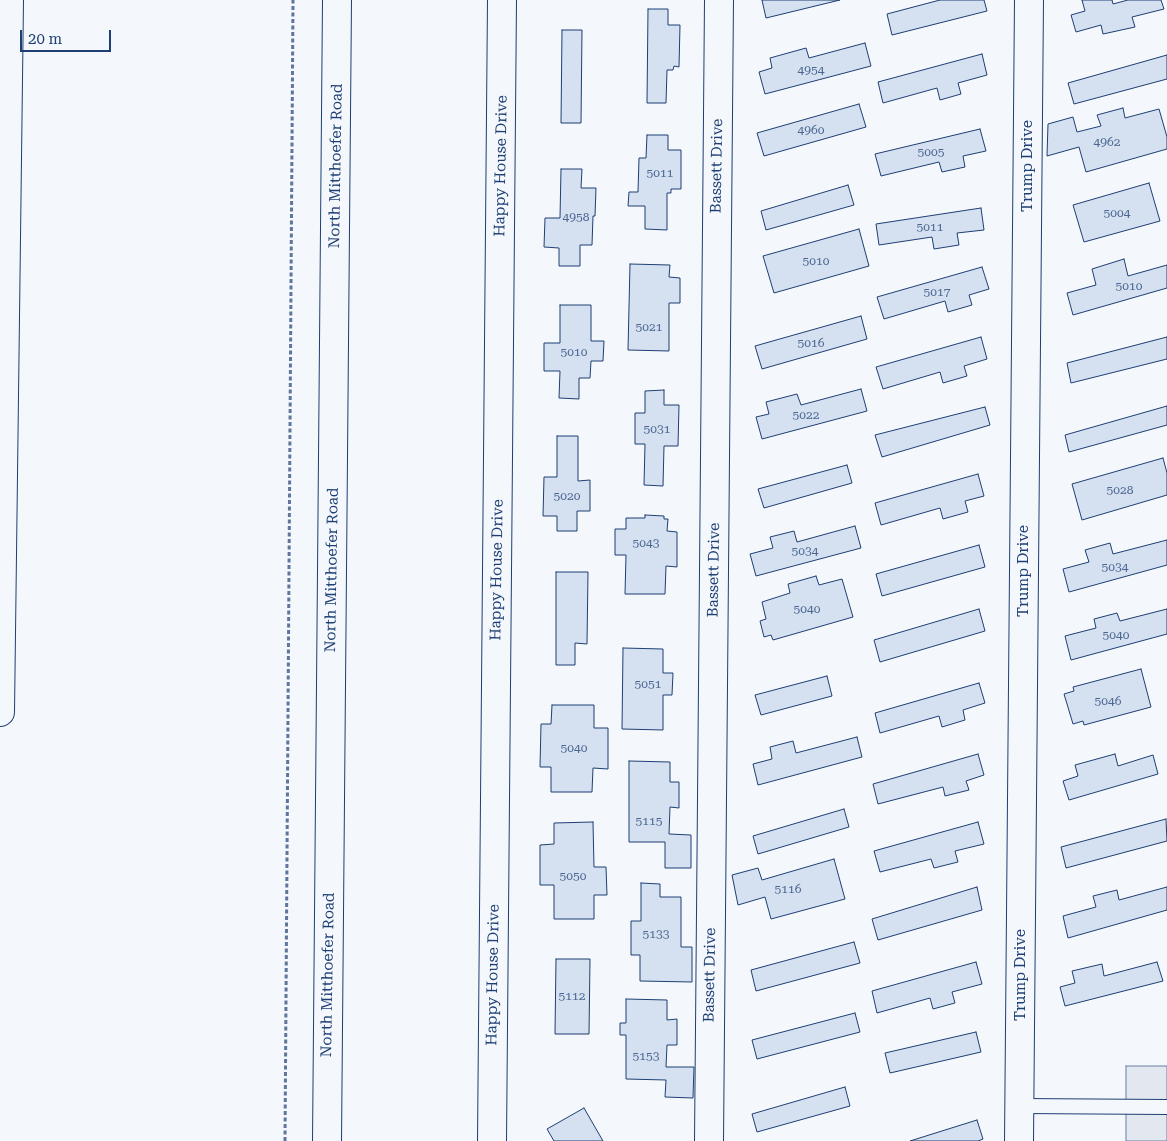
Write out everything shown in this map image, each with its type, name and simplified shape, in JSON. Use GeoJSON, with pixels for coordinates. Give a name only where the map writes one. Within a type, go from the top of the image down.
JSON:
{"type":"FeatureCollection","features":[{"type":"Feature","properties":{"kind":"street"},"geometry":{"type":"LineString","coordinates":[[0,712],[9,0]]}},
{"type":"Feature","properties":{"kind":"street","name":"North Mitthoefer Road"},"geometry":{"type":"LineString","coordinates":[[327,1141],[337,0]]}},
{"type":"Feature","properties":{"kind":"street","name":"Happy House Drive"},"geometry":{"type":"LineString","coordinates":[[492,1141],[502,0]]}},
{"type":"Feature","properties":{"kind":"street","name":"Bassett Drive"},"geometry":{"type":"LineString","coordinates":[[708,1141],[719,0]]}},
{"type":"Feature","properties":{"kind":"street","name":"Trump Drive"},"geometry":{"type":"LineString","coordinates":[[1019,1141],[1029,0]]}},
{"type":"Feature","properties":{"kind":"lane"},"geometry":{"type":"LineString","coordinates":[[1020,1106],[1167,1107]]}},
{"type":"Feature","properties":{"kind":"path"},"geometry":{"type":"LineString","coordinates":[[285,1141],[293,0]]}},
{"type":"Feature","properties":{"kind":"shaded area"},"geometry":{"type":"Polygon","coordinates":[[[1126,1066],[1167,1066],[1167,1141],[1126,1141],[1126,1066]]]}},
{"type":"Feature","properties":{"kind":"building"},"geometry":{"type":"Polygon","coordinates":[[[762,0],[840,0],[766,18],[762,0]]]}},
{"type":"Feature","properties":{"kind":"building"},"geometry":{"type":"Polygon","coordinates":[[[940,0],[984,0],[987,11],[892,35],[887,14],[940,0]]]}},
{"type":"Feature","properties":{"kind":"building"},"geometry":{"type":"Polygon","coordinates":[[[1082,0],[1112,0],[1113,4],[1128,0],[1161,0],[1164,9],[1132,17],[1135,27],[1103,34],[1101,25],[1076,32],[1071,15],[1085,11],[1082,0]]]}},
{"type":"Feature","properties":{"kind":"building"},"geometry":{"type":"Polygon","coordinates":[[[648,9],[668,9],[668,25],[680,25],[679,67],[674,66],[673,70],[667,70],[666,103],[647,103],[648,9]]]}},
{"type":"Feature","properties":{"kind":"building"},"geometry":{"type":"Polygon","coordinates":[[[562,30],[582,30],[581,123],[561,123],[562,30]]]}},
{"type":"Feature","properties":{"kind":"building"},"geometry":{"type":"Polygon","coordinates":[[[865,43],[871,66],[765,94],[759,72],[772,68],[770,58],[806,48],[809,58],[865,43]]]}},
{"type":"Feature","properties":{"kind":"building"},"geometry":{"type":"Polygon","coordinates":[[[982,54],[987,75],[958,83],[961,94],[940,100],[937,88],[883,103],[878,82],[982,54]]]}},
{"type":"Feature","properties":{"kind":"building"},"geometry":{"type":"Polygon","coordinates":[[[1167,55],[1167,79],[1074,104],[1068,83],[1167,55]]]}},
{"type":"Feature","properties":{"kind":"building"},"geometry":{"type":"Polygon","coordinates":[[[859,104],[866,127],[764,156],[757,133],[859,104]]]}},
{"type":"Feature","properties":{"kind":"building"},"geometry":{"type":"Polygon","coordinates":[[[1123,108],[1125,118],[1159,109],[1167,137],[1167,149],[1086,172],[1079,147],[1047,156],[1048,124],[1073,117],[1077,132],[1101,126],[1097,115],[1123,108]]]}},
{"type":"Feature","properties":{"kind":"building"},"geometry":{"type":"Polygon","coordinates":[[[980,129],[986,151],[963,156],[965,167],[942,172],[939,162],[881,176],[875,154],[980,129]]]}},
{"type":"Feature","properties":{"kind":"building"},"geometry":{"type":"Polygon","coordinates":[[[647,135],[668,135],[668,150],[681,150],[681,189],[671,189],[671,193],[667,193],[667,230],[645,229],[645,206],[628,206],[629,192],[638,192],[639,158],[646,158],[647,135]]]}},
{"type":"Feature","properties":{"kind":"building"},"geometry":{"type":"Polygon","coordinates":[[[561,169],[582,169],[581,188],[596,188],[592,245],[580,245],[580,266],[559,266],[559,248],[544,247],[545,218],[560,218],[561,169]]]}},
{"type":"Feature","properties":{"kind":"building"},"geometry":{"type":"Polygon","coordinates":[[[1149,183],[1160,221],[1084,242],[1073,205],[1149,183]]]}},
{"type":"Feature","properties":{"kind":"building"},"geometry":{"type":"Polygon","coordinates":[[[848,185],[854,205],[766,230],[761,211],[848,185]]]}},
{"type":"Feature","properties":{"kind":"building"},"geometry":{"type":"Polygon","coordinates":[[[981,208],[984,230],[957,233],[959,245],[934,249],[932,237],[879,245],[876,224],[981,208]]]}},
{"type":"Feature","properties":{"kind":"building"},"geometry":{"type":"Polygon","coordinates":[[[859,229],[869,266],[774,293],[763,256],[859,229]]]}},
{"type":"Feature","properties":{"kind":"building"},"geometry":{"type":"Polygon","coordinates":[[[1124,259],[1128,276],[1167,265],[1167,288],[1073,315],[1067,293],[1096,285],[1092,269],[1124,259]]]}},
{"type":"Feature","properties":{"kind":"building"},"geometry":{"type":"Polygon","coordinates":[[[630,264],[670,265],[669,277],[680,278],[680,303],[669,303],[669,351],[628,350],[630,264]]]}},
{"type":"Feature","properties":{"kind":"building"},"geometry":{"type":"Polygon","coordinates":[[[982,267],[989,289],[969,295],[972,305],[948,312],[945,301],[884,319],[877,297],[982,267]]]}},
{"type":"Feature","properties":{"kind":"building"},"geometry":{"type":"Polygon","coordinates":[[[560,305],[591,305],[591,341],[604,341],[603,361],[591,361],[590,378],[579,378],[579,399],[559,398],[560,371],[544,371],[544,343],[560,343],[560,305]]]}},
{"type":"Feature","properties":{"kind":"building"},"geometry":{"type":"Polygon","coordinates":[[[861,316],[867,339],[762,369],[755,346],[861,316]]]}},
{"type":"Feature","properties":{"kind":"building"},"geometry":{"type":"Polygon","coordinates":[[[981,337],[987,359],[964,366],[967,376],[943,383],[940,372],[883,389],[876,367],[981,337]]]}},
{"type":"Feature","properties":{"kind":"building"},"geometry":{"type":"Polygon","coordinates":[[[1167,337],[1167,359],[1071,383],[1067,363],[1167,337]]]}},
{"type":"Feature","properties":{"kind":"building"},"geometry":{"type":"Polygon","coordinates":[[[861,389],[867,411],[762,439],[756,417],[769,414],[766,402],[797,394],[801,405],[861,389]]]}},
{"type":"Feature","properties":{"kind":"building"},"geometry":{"type":"Polygon","coordinates":[[[664,390],[664,405],[679,405],[678,446],[664,446],[663,486],[644,485],[645,444],[635,444],[635,413],[645,413],[645,391],[664,390]]]}},
{"type":"Feature","properties":{"kind":"building"},"geometry":{"type":"Polygon","coordinates":[[[1167,406],[1167,425],[1069,452],[1065,435],[1167,406]]]}},
{"type":"Feature","properties":{"kind":"building"},"geometry":{"type":"Polygon","coordinates":[[[985,407],[990,425],[882,457],[875,435],[985,407]]]}},
{"type":"Feature","properties":{"kind":"building"},"geometry":{"type":"Polygon","coordinates":[[[557,436],[578,436],[578,481],[590,480],[590,511],[577,511],[577,531],[557,531],[557,516],[543,516],[544,477],[557,477],[557,436]]]}},
{"type":"Feature","properties":{"kind":"building"},"geometry":{"type":"Polygon","coordinates":[[[1163,458],[1167,473],[1167,495],[1082,520],[1072,484],[1163,458]]]}},
{"type":"Feature","properties":{"kind":"building"},"geometry":{"type":"Polygon","coordinates":[[[847,465],[852,483],[764,508],[758,489],[847,465]]]}},
{"type":"Feature","properties":{"kind":"building"},"geometry":{"type":"Polygon","coordinates":[[[978,474],[984,496],[965,501],[968,512],[943,519],[940,508],[881,525],[875,503],[978,474]]]}},
{"type":"Feature","properties":{"kind":"building"},"geometry":{"type":"Polygon","coordinates":[[[645,515],[664,516],[664,519],[668,519],[667,531],[677,532],[677,567],[666,566],[665,594],[625,594],[626,555],[615,555],[615,529],[626,529],[626,518],[645,518],[645,515]]]}},
{"type":"Feature","properties":{"kind":"building"},"geometry":{"type":"Polygon","coordinates":[[[855,526],[861,548],[756,576],[750,554],[773,548],[770,537],[794,531],[797,542],[855,526]]]}},
{"type":"Feature","properties":{"kind":"building"},"geometry":{"type":"Polygon","coordinates":[[[1167,540],[1167,565],[1069,592],[1063,569],[1089,562],[1085,550],[1110,543],[1113,554],[1167,540]]]}},
{"type":"Feature","properties":{"kind":"building"},"geometry":{"type":"Polygon","coordinates":[[[979,545],[985,567],[882,596],[876,574],[979,545]]]}},
{"type":"Feature","properties":{"kind":"building"},"geometry":{"type":"Polygon","coordinates":[[[556,572],[588,572],[587,644],[575,643],[575,665],[556,665],[556,572]]]}},
{"type":"Feature","properties":{"kind":"building"},"geometry":{"type":"Polygon","coordinates":[[[816,576],[819,585],[842,579],[853,617],[773,640],[771,635],[764,637],[760,621],[766,619],[762,602],[790,593],[788,584],[816,576]]]}},
{"type":"Feature","properties":{"kind":"building"},"geometry":{"type":"Polygon","coordinates":[[[979,609],[985,631],[880,662],[874,640],[979,609]]]}},
{"type":"Feature","properties":{"kind":"building"},"geometry":{"type":"Polygon","coordinates":[[[1167,609],[1167,634],[1071,660],[1065,636],[1096,628],[1094,619],[1117,613],[1120,621],[1167,609]]]}},
{"type":"Feature","properties":{"kind":"building"},"geometry":{"type":"Polygon","coordinates":[[[623,648],[663,649],[663,673],[673,673],[672,695],[663,695],[663,730],[622,729],[623,648]]]}},
{"type":"Feature","properties":{"kind":"building"},"geometry":{"type":"Polygon","coordinates":[[[1141,669],[1151,707],[1084,725],[1083,721],[1073,724],[1064,694],[1074,691],[1073,687],[1141,669]]]}},
{"type":"Feature","properties":{"kind":"building"},"geometry":{"type":"Polygon","coordinates":[[[827,676],[832,696],[761,715],[755,695],[827,676]]]}},
{"type":"Feature","properties":{"kind":"building"},"geometry":{"type":"Polygon","coordinates":[[[979,683],[985,703],[963,710],[965,720],[942,727],[939,716],[880,733],[875,713],[979,683]]]}},
{"type":"Feature","properties":{"kind":"building"},"geometry":{"type":"Polygon","coordinates":[[[552,705],[594,705],[594,728],[608,728],[608,769],[593,768],[592,792],[551,792],[551,767],[540,767],[541,724],[551,724],[552,705]]]}},
{"type":"Feature","properties":{"kind":"building"},"geometry":{"type":"Polygon","coordinates":[[[857,737],[862,757],[758,785],[753,764],[772,759],[770,747],[793,741],[796,753],[857,737]]]}},
{"type":"Feature","properties":{"kind":"building"},"geometry":{"type":"Polygon","coordinates":[[[978,754],[984,775],[966,781],[969,790],[945,796],[943,787],[878,804],[873,784],[978,754]]]}},
{"type":"Feature","properties":{"kind":"building"},"geometry":{"type":"Polygon","coordinates":[[[1115,754],[1118,766],[1153,755],[1158,774],[1069,800],[1063,781],[1078,776],[1075,765],[1115,754]]]}},
{"type":"Feature","properties":{"kind":"building"},"geometry":{"type":"Polygon","coordinates":[[[629,761],[670,762],[670,782],[679,782],[679,808],[670,807],[669,834],[691,835],[691,868],[665,868],[665,842],[629,842],[629,761]]]}},
{"type":"Feature","properties":{"kind":"building"},"geometry":{"type":"Polygon","coordinates":[[[844,809],[849,827],[758,854],[753,836],[844,809]]]}},
{"type":"Feature","properties":{"kind":"building"},"geometry":{"type":"Polygon","coordinates":[[[1166,819],[1167,841],[1066,868],[1061,847],[1166,819]]]}},
{"type":"Feature","properties":{"kind":"building"},"geometry":{"type":"Polygon","coordinates":[[[593,822],[594,867],[606,867],[607,895],[594,895],[594,919],[554,919],[554,885],[540,885],[540,845],[554,844],[554,823],[593,822]]]}},
{"type":"Feature","properties":{"kind":"building"},"geometry":{"type":"Polygon","coordinates":[[[978,822],[984,844],[955,851],[958,862],[934,868],[931,859],[880,872],[874,851],[978,822]]]}},
{"type":"Feature","properties":{"kind":"building"},"geometry":{"type":"Polygon","coordinates":[[[834,859],[845,899],[771,919],[765,897],[738,905],[732,875],[758,868],[762,880],[834,859]]]}},
{"type":"Feature","properties":{"kind":"building"},"geometry":{"type":"Polygon","coordinates":[[[641,883],[660,884],[660,897],[681,897],[681,947],[692,947],[692,982],[640,981],[640,955],[631,955],[631,921],[641,921],[641,883]]]}},
{"type":"Feature","properties":{"kind":"building"},"geometry":{"type":"Polygon","coordinates":[[[977,887],[982,910],[878,940],[872,919],[977,887]]]}},
{"type":"Feature","properties":{"kind":"building"},"geometry":{"type":"Polygon","coordinates":[[[1167,887],[1167,910],[1068,938],[1063,916],[1096,907],[1093,896],[1117,890],[1119,900],[1167,887]]]}},
{"type":"Feature","properties":{"kind":"building"},"geometry":{"type":"Polygon","coordinates":[[[854,942],[860,963],[756,991],[751,970],[854,942]]]}},
{"type":"Feature","properties":{"kind":"building"},"geometry":{"type":"Polygon","coordinates":[[[556,959],[590,959],[589,1034],[555,1034],[556,959]]]}},
{"type":"Feature","properties":{"kind":"building"},"geometry":{"type":"Polygon","coordinates":[[[976,962],[982,984],[952,992],[955,1003],[933,1009],[930,998],[877,1013],[872,991],[976,962]]]}},
{"type":"Feature","properties":{"kind":"building"},"geometry":{"type":"Polygon","coordinates":[[[1157,962],[1163,981],[1065,1006],[1060,987],[1075,983],[1072,971],[1102,964],[1104,976],[1157,962]]]}},
{"type":"Feature","properties":{"kind":"building"},"geometry":{"type":"Polygon","coordinates":[[[626,999],[667,1000],[667,1020],[677,1019],[677,1045],[667,1045],[666,1067],[694,1067],[693,1098],[665,1097],[666,1080],[626,1079],[626,1035],[620,1035],[620,1023],[626,1023],[626,999]]]}},
{"type":"Feature","properties":{"kind":"building"},"geometry":{"type":"Polygon","coordinates":[[[855,1013],[860,1032],[757,1059],[752,1040],[855,1013]]]}},
{"type":"Feature","properties":{"kind":"building"},"geometry":{"type":"Polygon","coordinates":[[[976,1032],[981,1052],[890,1073],[885,1053],[976,1032]]]}},
{"type":"Feature","properties":{"kind":"building"},"geometry":{"type":"Polygon","coordinates":[[[845,1087],[850,1106],[757,1132],[752,1114],[845,1087]]]}},
{"type":"Feature","properties":{"kind":"building"},"geometry":{"type":"Polygon","coordinates":[[[584,1108],[603,1141],[554,1141],[547,1129],[584,1108]]]}},
{"type":"Feature","properties":{"kind":"building"},"geometry":{"type":"Polygon","coordinates":[[[977,1120],[983,1139],[978,1141],[910,1141],[977,1120]]]}}]}
